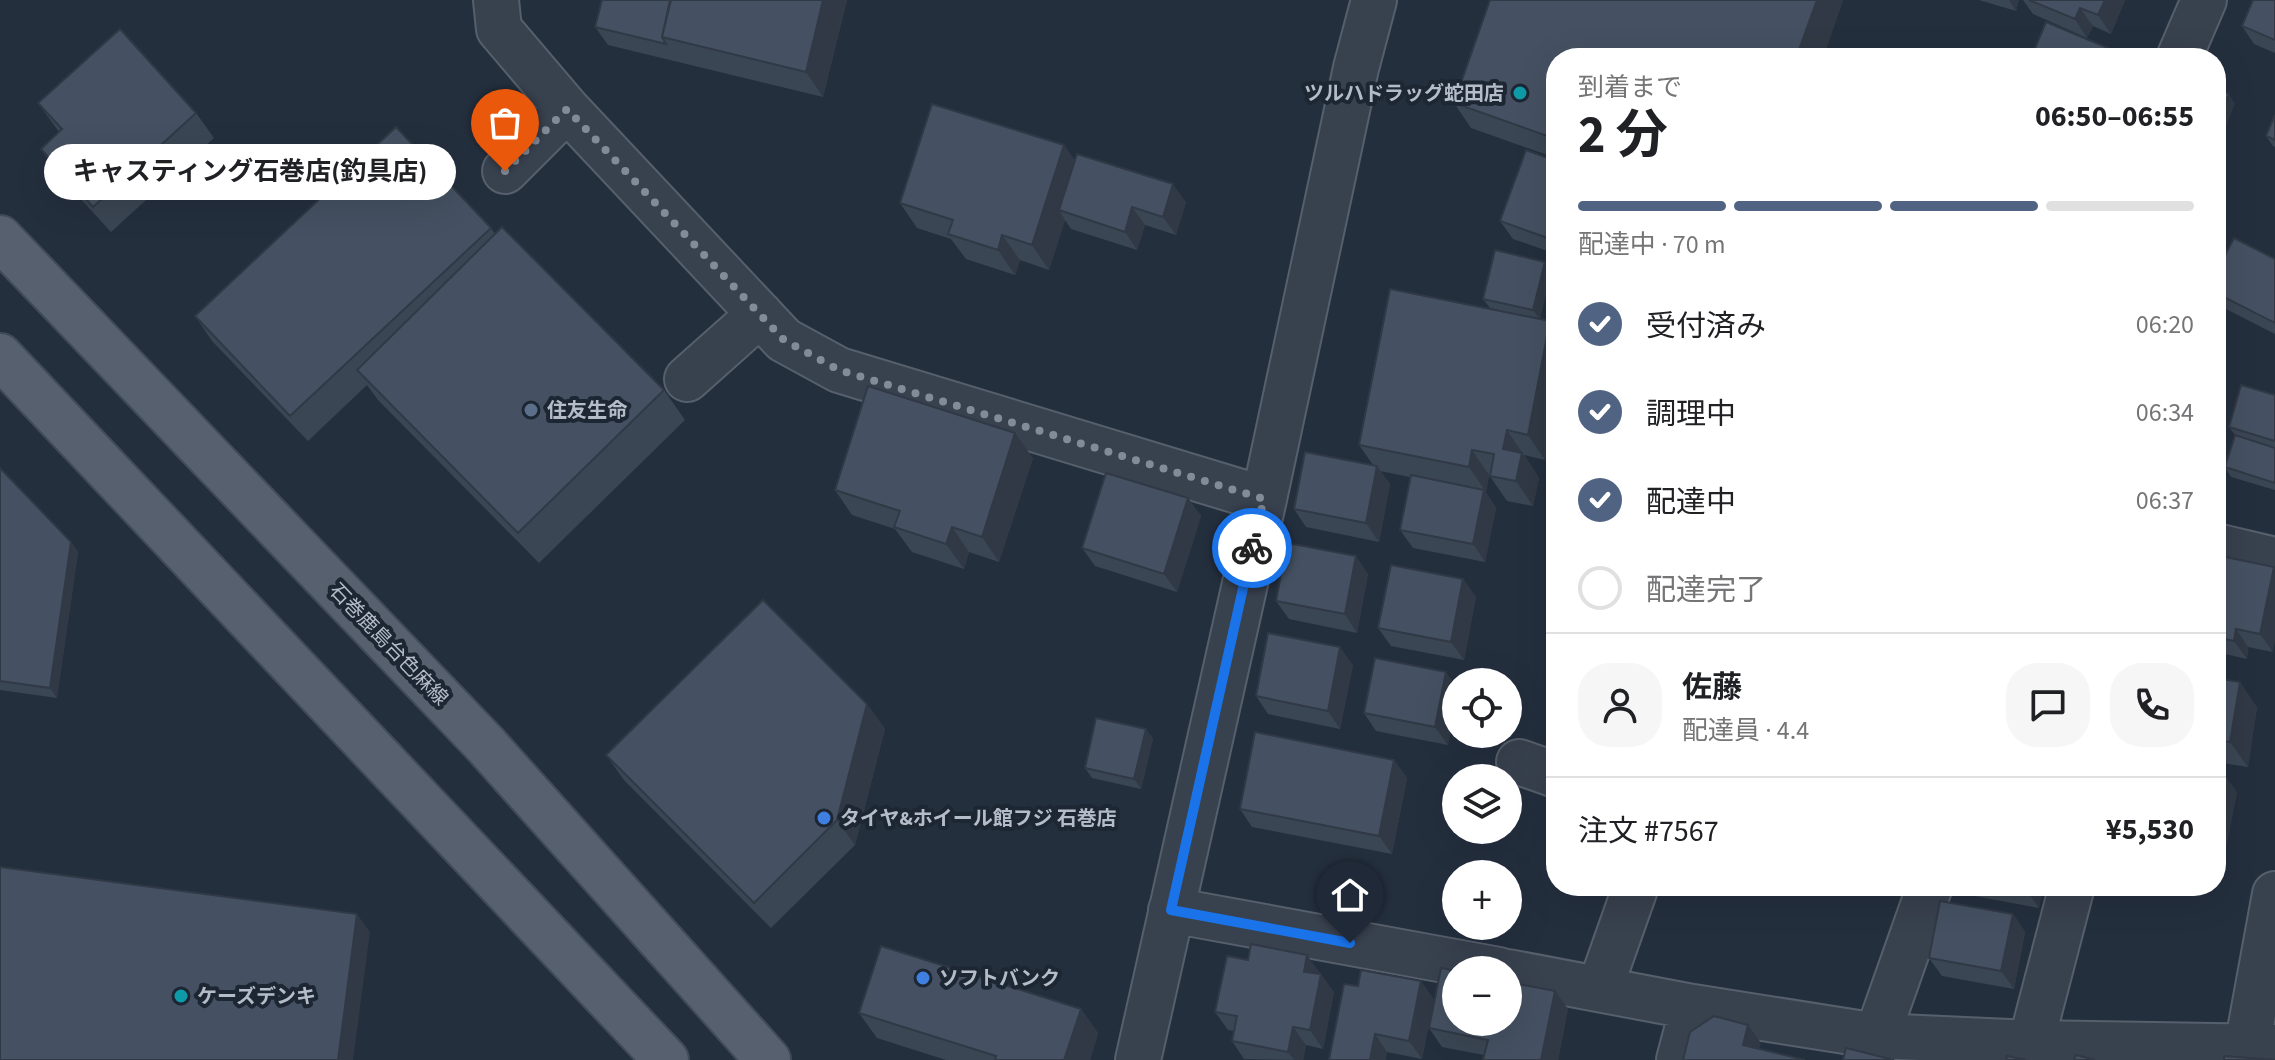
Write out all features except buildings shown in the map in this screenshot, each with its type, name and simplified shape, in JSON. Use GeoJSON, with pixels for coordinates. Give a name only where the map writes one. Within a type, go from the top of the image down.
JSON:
{"type":"FeatureCollection","features":[{"type":"Feature","properties":{"kind":"main road","name":"石巻鹿島台色麻線"},"geometry":{"type":"LineString","coordinates":[[0,238],[485,744],[768,1060]]}},
{"type":"Feature","properties":{"kind":"main road"},"geometry":{"type":"LineString","coordinates":[[0,356],[666,1060]]}},
{"type":"Feature","properties":{"kind":"street"},"geometry":{"type":"LineString","coordinates":[[496,0],[499,29],[567,109],[784,340],[839,370],[1264,499]]}},
{"type":"Feature","properties":{"kind":"street"},"geometry":{"type":"LineString","coordinates":[[1138,1060],[1264,499],[1356,68],[1374,0]]}},
{"type":"Feature","properties":{"kind":"street"},"geometry":{"type":"LineString","coordinates":[[2183,48],[2204,0]]}},
{"type":"Feature","properties":{"kind":"street"},"geometry":{"type":"LineString","coordinates":[[505,171],[567,109]]}},
{"type":"Feature","properties":{"kind":"street"},"geometry":{"type":"LineString","coordinates":[[687,379],[760,314]]}},
{"type":"Feature","properties":{"kind":"street"},"geometry":{"type":"LineString","coordinates":[[2226,548],[2275,560]]}},
{"type":"Feature","properties":{"kind":"street"},"geometry":{"type":"LineString","coordinates":[[1522,974],[1693,1007],[1877,1036],[2183,1052],[2261,1047],[2275,894]]}},
{"type":"Feature","properties":{"kind":"street"},"geometry":{"type":"LineString","coordinates":[[1600,988],[1632,896]]}},
{"type":"Feature","properties":{"kind":"street"},"geometry":{"type":"LineString","coordinates":[[1877,1036],[1926,896]]}},
{"type":"Feature","properties":{"kind":"street"},"geometry":{"type":"LineString","coordinates":[[2031,1043],[2069,896]]}},
{"type":"Feature","properties":{"kind":"street"},"geometry":{"type":"LineString","coordinates":[[1171,910],[1442,960]]}},
{"type":"Feature","properties":{"kind":"street"},"geometry":{"type":"LineString","coordinates":[[1679,1060],[1693,1007]]}},
{"type":"Feature","properties":{"kind":"way so far"},"geometry":{"type":"LineString","coordinates":[[505,171],[567,109],[784,340],[839,370],[1264,499],[1252,548]]}},
{"type":"Feature","properties":{"kind":"place","name":"ツルハドラッグ蛇田店"},"geometry":{"type":"Point","coordinates":[1520,93]}},
{"type":"Feature","properties":{"kind":"place","name":"キャスティング石巻店(釣具店)"},"geometry":{"type":"Point","coordinates":[505,171]}},
{"type":"Feature","properties":{"kind":"place","name":"住友生命"},"geometry":{"type":"Point","coordinates":[531,410]}},
{"type":"Feature","properties":{"kind":"place","name":"タイヤ&ホイール館フジ 石巻店"},"geometry":{"type":"Point","coordinates":[824,818]}},
{"type":"Feature","properties":{"kind":"place","name":"ソフトバンク"},"geometry":{"type":"Point","coordinates":[923,978]}},
{"type":"Feature","properties":{"kind":"place","name":"ケーズデンキ"},"geometry":{"type":"Point","coordinates":[181,996]}},
{"type":"Feature","properties":{"kind":"route"},"geometry":{"type":"LineString","coordinates":[[1252,548],[1171,910],[1350,943]]}}]}
